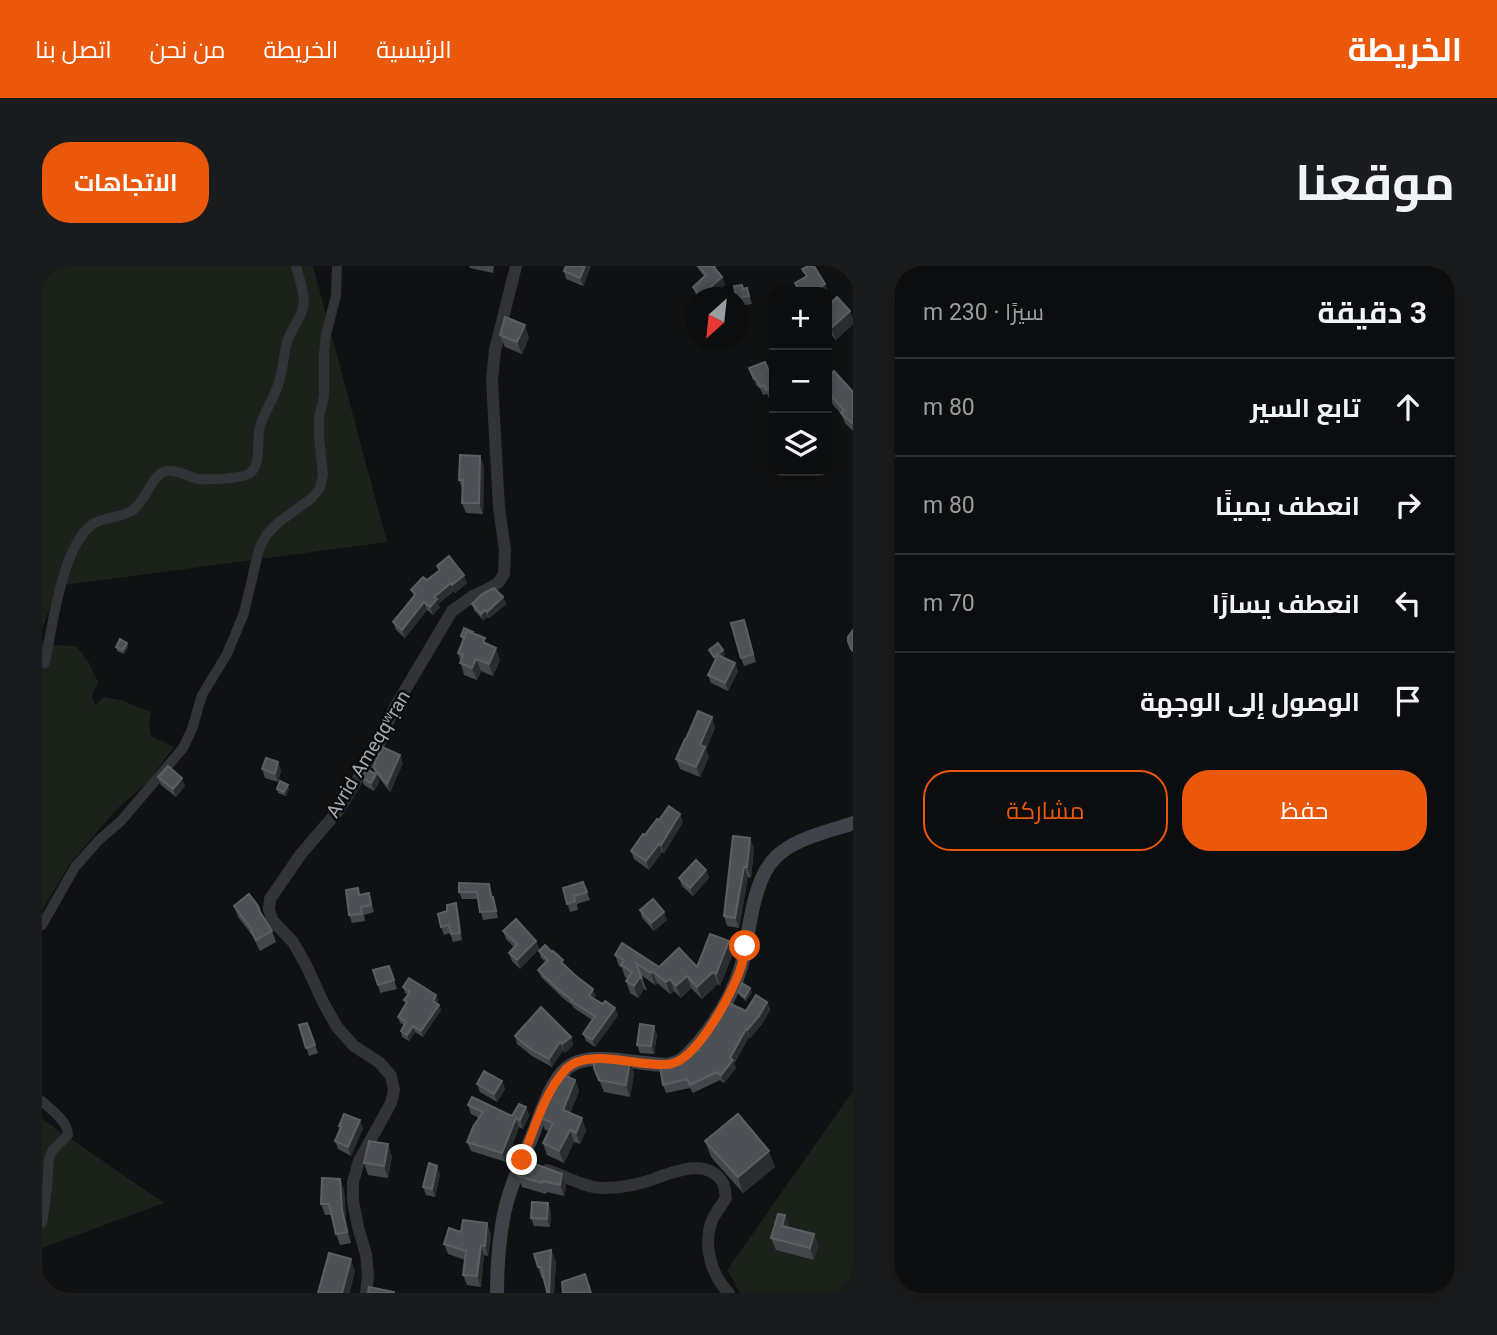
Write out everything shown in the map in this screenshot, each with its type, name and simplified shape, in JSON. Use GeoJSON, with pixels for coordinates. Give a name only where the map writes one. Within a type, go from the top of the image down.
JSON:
{"type":"FeatureCollection","features":[{"type":"Feature","properties":{"kind":"main road"},"geometry":{"type":"LineString","coordinates":[[497,1293],[505,1211],[512,1185],[548,1097],[566,1069],[579,1061],[602,1059],[671,1064],[687,1055],[701,1039],[728,997],[740,968],[759,885],[767,867],[777,856],[798,842],[853,823]]}},
{"type":"Feature","properties":{"kind":"street"},"geometry":{"type":"LineString","coordinates":[[45,663],[62,577],[83,533],[93,524],[133,510],[158,475],[165,471],[198,479],[245,476],[253,472],[257,464],[260,428],[277,388],[288,341],[304,306],[296,266]]}},
{"type":"Feature","properties":{"kind":"street"},"geometry":{"type":"LineString","coordinates":[[42,925],[85,854],[121,821],[183,748],[202,695],[227,653],[244,613],[254,566],[263,541],[279,522],[312,498],[320,488],[323,475],[318,438],[319,417],[324,396],[326,334],[336,296],[337,266]]}},
{"type":"Feature","properties":{"kind":"street","name":"Avrid Ameqqʷṛan"},"geometry":{"type":"LineString","coordinates":[[366,1293],[366,1254],[358,1227],[353,1182],[359,1161],[391,1103],[394,1090],[391,1076],[380,1063],[354,1046],[337,1027],[293,942],[272,920],[270,899],[301,854],[338,811],[380,741],[392,712],[452,611],[499,582],[504,574],[505,550],[499,508],[492,381],[495,350],[516,266]]}},
{"type":"Feature","properties":{"kind":"street"},"geometry":{"type":"LineString","coordinates":[[42,1101],[68,1128],[68,1135],[49,1158],[42,1223]]}},
{"type":"Feature","properties":{"kind":"street"},"geometry":{"type":"LineString","coordinates":[[522,1160],[598,1188],[645,1182],[681,1169],[701,1169],[714,1173],[724,1183],[726,1199],[710,1225],[709,1247],[713,1270],[720,1284],[729,1293]]}},
{"type":"Feature","properties":{"kind":"shaded area"},"geometry":{"type":"Polygon","coordinates":[[[42,266],[313,266],[387,542],[57,586],[42,630],[42,266]]]}},
{"type":"Feature","properties":{"kind":"shaded area"},"geometry":{"type":"Polygon","coordinates":[[[42,641],[54,645],[76,646],[88,661],[98,682],[92,696],[95,705],[104,697],[121,700],[151,712],[151,736],[174,747],[147,783],[117,809],[69,865],[42,911],[42,641]]]}},
{"type":"Feature","properties":{"kind":"shaded area"},"geometry":{"type":"Polygon","coordinates":[[[853,1091],[853,1293],[740,1293],[727,1270],[853,1091]]]}},
{"type":"Feature","properties":{"kind":"shaded area"},"geometry":{"type":"Polygon","coordinates":[[[42,1119],[164,1203],[42,1248],[42,1119]]]}},
{"type":"Feature","properties":{"kind":"building"},"geometry":{"type":"Polygon","coordinates":[[[566,266],[585,266],[580,278],[564,271],[566,266]]]}},
{"type":"Feature","properties":{"kind":"building"},"geometry":{"type":"Polygon","coordinates":[[[699,266],[713,266],[722,277],[711,287],[693,287],[706,275],[699,266]]]}},
{"type":"Feature","properties":{"kind":"building"},"geometry":{"type":"Polygon","coordinates":[[[814,266],[825,284],[820,287],[797,287],[795,283],[807,276],[802,269],[814,266]]]}},
{"type":"Feature","properties":{"kind":"building"},"geometry":{"type":"Polygon","coordinates":[[[837,297],[850,311],[832,327],[832,302],[837,297]]]}},
{"type":"Feature","properties":{"kind":"building"},"geometry":{"type":"Polygon","coordinates":[[[505,317],[525,325],[517,342],[500,335],[505,317]]]}},
{"type":"Feature","properties":{"kind":"building"},"geometry":{"type":"Polygon","coordinates":[[[765,362],[769,371],[769,389],[766,390],[764,385],[760,387],[749,368],[765,362]]]}},
{"type":"Feature","properties":{"kind":"building"},"geometry":{"type":"Polygon","coordinates":[[[834,371],[853,392],[852,423],[841,413],[844,410],[832,397],[834,371]]]}},
{"type":"Feature","properties":{"kind":"building"},"geometry":{"type":"Polygon","coordinates":[[[460,455],[480,456],[479,503],[462,503],[460,455]]]}},
{"type":"Feature","properties":{"kind":"building"},"geometry":{"type":"Polygon","coordinates":[[[449,556],[464,575],[434,597],[437,599],[430,607],[424,602],[402,630],[393,622],[416,594],[411,590],[423,577],[427,580],[440,570],[437,566],[449,556]]]}},
{"type":"Feature","properties":{"kind":"building"},"geometry":{"type":"Polygon","coordinates":[[[494,588],[503,597],[481,614],[472,604],[482,594],[494,588]]]}},
{"type":"Feature","properties":{"kind":"building"},"geometry":{"type":"Polygon","coordinates":[[[744,620],[753,654],[741,658],[731,623],[744,620]]]}},
{"type":"Feature","properties":{"kind":"building"},"geometry":{"type":"Polygon","coordinates":[[[464,628],[473,632],[467,631],[464,638],[461,636],[464,628]]]}},
{"type":"Feature","properties":{"kind":"building"},"geometry":{"type":"Polygon","coordinates":[[[853,630],[853,651],[848,637],[853,630]]]}},
{"type":"Feature","properties":{"kind":"building"},"geometry":{"type":"Polygon","coordinates":[[[467,631],[485,638],[483,642],[496,648],[489,664],[476,659],[472,668],[460,663],[463,655],[458,653],[467,631]]]}},
{"type":"Feature","properties":{"kind":"building"},"geometry":{"type":"Polygon","coordinates":[[[120,639],[127,643],[123,650],[116,647],[120,639]]]}},
{"type":"Feature","properties":{"kind":"building"},"geometry":{"type":"Polygon","coordinates":[[[718,643],[723,650],[714,657],[709,650],[718,643]]]}},
{"type":"Feature","properties":{"kind":"building"},"geometry":{"type":"Polygon","coordinates":[[[718,655],[735,663],[725,683],[708,675],[718,655]]]}},
{"type":"Feature","properties":{"kind":"building"},"geometry":{"type":"Polygon","coordinates":[[[698,711],[712,717],[700,745],[705,747],[696,767],[676,759],[698,711]]]}},
{"type":"Feature","properties":{"kind":"building"},"geometry":{"type":"Polygon","coordinates":[[[382,747],[400,755],[387,784],[373,767],[382,747]]]}},
{"type":"Feature","properties":{"kind":"building"},"geometry":{"type":"Polygon","coordinates":[[[266,758],[278,762],[275,774],[262,769],[266,758]]]}},
{"type":"Feature","properties":{"kind":"building"},"geometry":{"type":"Polygon","coordinates":[[[168,766],[182,778],[173,789],[158,777],[168,766]]]}},
{"type":"Feature","properties":{"kind":"building"},"geometry":{"type":"Polygon","coordinates":[[[366,769],[376,774],[371,783],[361,777],[366,769]]]}},
{"type":"Feature","properties":{"kind":"building"},"geometry":{"type":"Polygon","coordinates":[[[280,781],[288,785],[284,792],[277,789],[280,781]]]}},
{"type":"Feature","properties":{"kind":"building"},"geometry":{"type":"Polygon","coordinates":[[[669,806],[680,814],[661,845],[659,844],[646,861],[631,851],[669,806]]]}},
{"type":"Feature","properties":{"kind":"building"},"geometry":{"type":"Polygon","coordinates":[[[733,836],[750,838],[747,867],[744,867],[735,918],[724,916],[733,836]]]}},
{"type":"Feature","properties":{"kind":"building"},"geometry":{"type":"Polygon","coordinates":[[[696,860],[706,870],[690,888],[679,878],[696,860]]]}},
{"type":"Feature","properties":{"kind":"building"},"geometry":{"type":"Polygon","coordinates":[[[583,882],[587,892],[574,896],[575,901],[567,904],[563,888],[583,882]]]}},
{"type":"Feature","properties":{"kind":"building"},"geometry":{"type":"Polygon","coordinates":[[[459,883],[489,884],[496,911],[480,912],[477,892],[459,892],[459,883]]]}},
{"type":"Feature","properties":{"kind":"building"},"geometry":{"type":"Polygon","coordinates":[[[358,888],[359,895],[369,893],[371,905],[361,907],[362,914],[349,915],[346,890],[358,888]]]}},
{"type":"Feature","properties":{"kind":"building"},"geometry":{"type":"Polygon","coordinates":[[[249,894],[272,931],[256,940],[234,906],[249,894]]]}},
{"type":"Feature","properties":{"kind":"building"},"geometry":{"type":"Polygon","coordinates":[[[653,899],[664,912],[651,923],[640,910],[653,899]]]}},
{"type":"Feature","properties":{"kind":"building"},"geometry":{"type":"Polygon","coordinates":[[[456,903],[460,933],[451,934],[449,925],[441,927],[438,914],[447,911],[447,905],[456,903]]]}},
{"type":"Feature","properties":{"kind":"building"},"geometry":{"type":"Polygon","coordinates":[[[516,919],[536,941],[517,960],[509,953],[517,944],[503,931],[516,919]]]}},
{"type":"Feature","properties":{"kind":"building"},"geometry":{"type":"Polygon","coordinates":[[[710,934],[729,941],[716,974],[713,972],[697,987],[687,976],[676,986],[670,979],[666,982],[636,963],[642,979],[640,977],[634,986],[626,981],[632,972],[621,965],[624,960],[615,955],[622,943],[659,967],[679,948],[697,967],[710,934]]]}},
{"type":"Feature","properties":{"kind":"building"},"geometry":{"type":"Polygon","coordinates":[[[545,945],[593,989],[589,996],[603,1004],[605,1001],[615,1008],[592,1040],[583,1034],[595,1016],[571,1001],[538,970],[548,960],[539,951],[545,945]]]}},
{"type":"Feature","properties":{"kind":"building"},"geometry":{"type":"Polygon","coordinates":[[[389,966],[394,980],[378,985],[373,970],[389,966]]]}},
{"type":"Feature","properties":{"kind":"building"},"geometry":{"type":"Polygon","coordinates":[[[409,978],[436,995],[433,1001],[439,1005],[421,1031],[413,1026],[407,1035],[401,1031],[406,1022],[398,1017],[410,992],[403,987],[409,978]]]}},
{"type":"Feature","properties":{"kind":"building"},"geometry":{"type":"Polygon","coordinates":[[[742,983],[750,988],[745,997],[738,992],[742,983]]]}},
{"type":"Feature","properties":{"kind":"building"},"geometry":{"type":"Polygon","coordinates":[[[756,995],[767,1002],[759,1016],[746,1029],[730,1058],[733,1060],[721,1075],[717,1072],[690,1085],[687,1079],[663,1085],[660,1067],[683,1063],[691,1054],[700,1050],[697,1047],[729,1003],[746,1011],[756,995]]]}},
{"type":"Feature","properties":{"kind":"building"},"geometry":{"type":"Polygon","coordinates":[[[541,1007],[571,1037],[562,1044],[560,1042],[549,1059],[515,1036],[541,1007]]]}},
{"type":"Feature","properties":{"kind":"building"},"geometry":{"type":"Polygon","coordinates":[[[307,1023],[315,1045],[306,1048],[299,1025],[307,1023]]]}},
{"type":"Feature","properties":{"kind":"building"},"geometry":{"type":"Polygon","coordinates":[[[640,1024],[654,1026],[651,1046],[637,1045],[640,1024]]]}},
{"type":"Feature","properties":{"kind":"building"},"geometry":{"type":"Polygon","coordinates":[[[594,1057],[630,1061],[626,1085],[599,1080],[594,1068],[594,1057]]]}},
{"type":"Feature","properties":{"kind":"building"},"geometry":{"type":"Polygon","coordinates":[[[484,1071],[502,1081],[494,1094],[477,1084],[484,1071]]]}},
{"type":"Feature","properties":{"kind":"building"},"geometry":{"type":"Polygon","coordinates":[[[561,1074],[575,1080],[563,1110],[582,1118],[576,1133],[570,1130],[559,1151],[543,1143],[553,1123],[541,1118],[561,1074]]]}},
{"type":"Feature","properties":{"kind":"building"},"geometry":{"type":"Polygon","coordinates":[[[472,1097],[512,1116],[519,1104],[526,1107],[520,1120],[516,1118],[502,1153],[467,1142],[483,1112],[468,1105],[472,1097]]]}},
{"type":"Feature","properties":{"kind":"building"},"geometry":{"type":"Polygon","coordinates":[[[344,1114],[360,1120],[348,1147],[335,1141],[344,1114]]]}},
{"type":"Feature","properties":{"kind":"building"},"geometry":{"type":"Polygon","coordinates":[[[738,1114],[769,1151],[738,1177],[705,1141],[738,1114]]]}},
{"type":"Feature","properties":{"kind":"building"},"geometry":{"type":"Polygon","coordinates":[[[369,1141],[388,1144],[384,1166],[364,1163],[369,1141]]]}},
{"type":"Feature","properties":{"kind":"building"},"geometry":{"type":"Polygon","coordinates":[[[524,1160],[562,1174],[560,1185],[518,1176],[524,1160]]]}},
{"type":"Feature","properties":{"kind":"building"},"geometry":{"type":"Polygon","coordinates":[[[429,1163],[437,1166],[432,1189],[423,1187],[429,1163]]]}},
{"type":"Feature","properties":{"kind":"building"},"geometry":{"type":"Polygon","coordinates":[[[322,1178],[340,1179],[347,1232],[336,1234],[329,1204],[321,1204],[322,1178]]]}},
{"type":"Feature","properties":{"kind":"building"},"geometry":{"type":"Polygon","coordinates":[[[532,1202],[548,1203],[547,1219],[531,1218],[532,1202]]]}},
{"type":"Feature","properties":{"kind":"building"},"geometry":{"type":"Polygon","coordinates":[[[778,1214],[785,1215],[782,1226],[814,1234],[810,1248],[771,1238],[778,1214]]]}},
{"type":"Feature","properties":{"kind":"building"},"geometry":{"type":"Polygon","coordinates":[[[463,1220],[487,1223],[485,1246],[481,1245],[477,1276],[463,1275],[466,1251],[444,1244],[449,1228],[461,1232],[463,1220]]]}},
{"type":"Feature","properties":{"kind":"building"},"geometry":{"type":"Polygon","coordinates":[[[551,1250],[547,1292],[541,1267],[538,1267],[534,1254],[551,1250]]]}},
{"type":"Feature","properties":{"kind":"building"},"geometry":{"type":"Polygon","coordinates":[[[329,1253],[351,1259],[342,1293],[318,1293],[329,1253]]]}},
{"type":"Feature","properties":{"kind":"building"},"geometry":{"type":"Polygon","coordinates":[[[585,1274],[591,1293],[563,1293],[562,1282],[585,1274]]]}},
{"type":"Feature","properties":{"kind":"building"},"geometry":{"type":"Polygon","coordinates":[[[369,1287],[394,1292],[394,1293],[368,1293],[369,1287]]]}},
{"type":"Feature","properties":{"kind":"route"},"geometry":{"type":"LineString","coordinates":[[522,1160],[548,1097],[571,1065],[579,1061],[602,1059],[671,1064],[687,1055],[701,1039],[728,997],[740,968],[745,946]]}}]}
